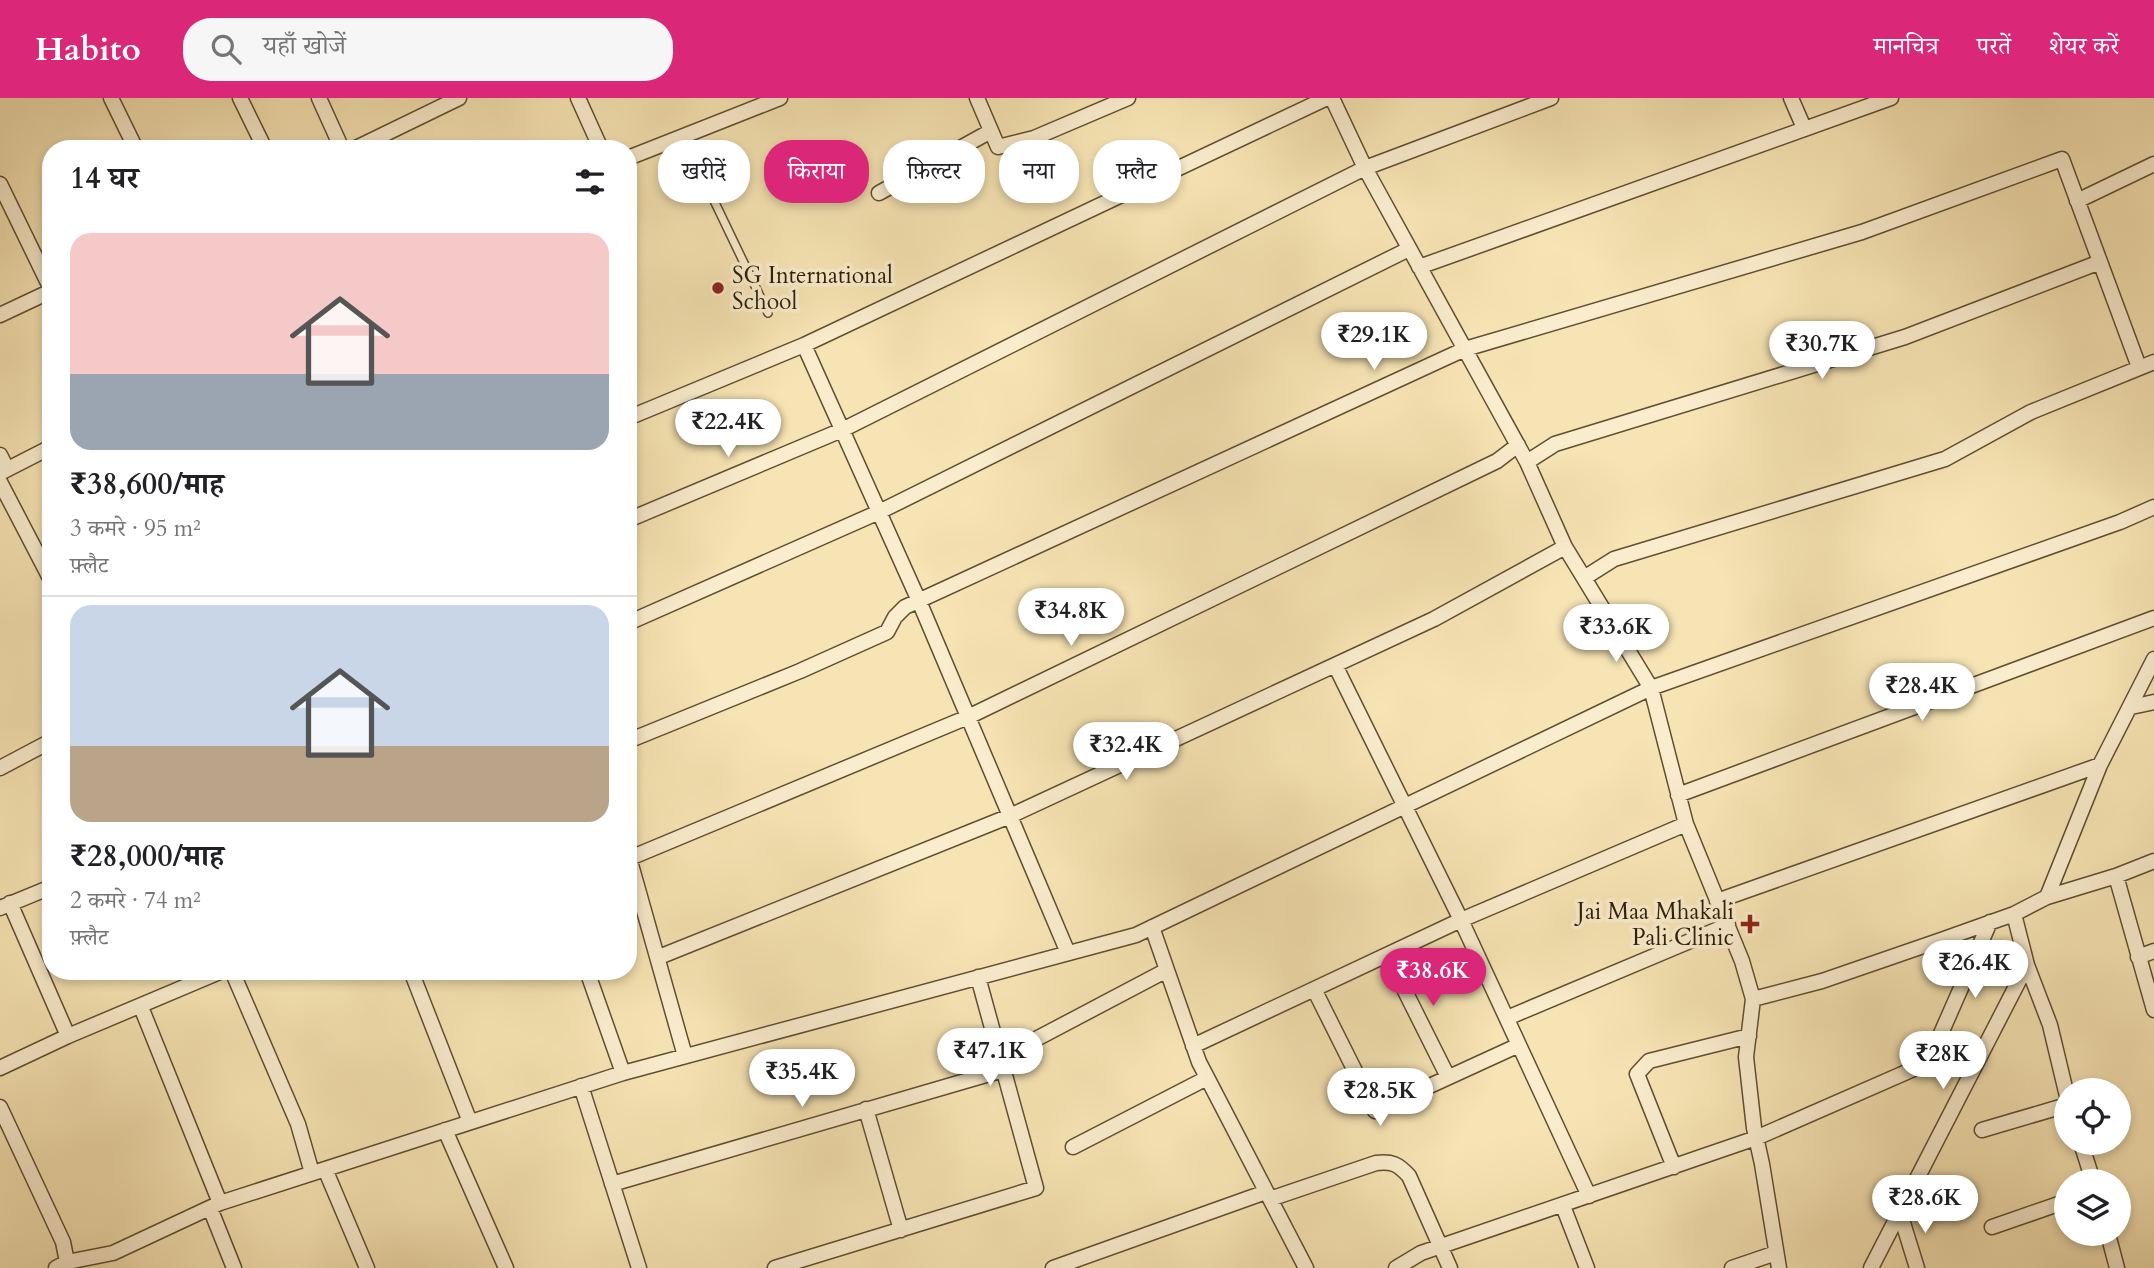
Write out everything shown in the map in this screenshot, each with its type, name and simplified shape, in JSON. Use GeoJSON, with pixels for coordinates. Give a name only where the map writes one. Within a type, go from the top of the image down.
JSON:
{"type":"FeatureCollection","features":[{"type":"Feature","properties":{"kind":"street"},"geometry":{"type":"LineString","coordinates":[[111,98],[132,140]]}},
{"type":"Feature","properties":{"kind":"street"},"geometry":{"type":"LineString","coordinates":[[240,98],[261,140]]}},
{"type":"Feature","properties":{"kind":"street"},"geometry":{"type":"LineString","coordinates":[[319,98],[338,140]]}},
{"type":"Feature","properties":{"kind":"street"},"geometry":{"type":"LineString","coordinates":[[373,140],[459,98]]}},
{"type":"Feature","properties":{"kind":"street"},"geometry":{"type":"LineString","coordinates":[[578,98],[597,140]]}},
{"type":"Feature","properties":{"kind":"street"},"geometry":{"type":"LineString","coordinates":[[637,154],[780,98]]}},
{"type":"Feature","properties":{"kind":"street"},"geometry":{"type":"LineString","coordinates":[[977,98],[998,147],[1034,138],[1128,98]]}},
{"type":"Feature","properties":{"kind":"street"},"geometry":{"type":"LineString","coordinates":[[637,414],[804,345],[1330,98],[1365,168],[1527,462],[1565,547],[1651,688],[1686,824],[1742,961],[1753,999],[1746,1057],[1756,1138],[1779,1268]]}},
{"type":"Feature","properties":{"kind":"street"},"geometry":{"type":"LineString","coordinates":[[637,516],[842,430],[1365,168],[1551,98]]}},
{"type":"Feature","properties":{"kind":"street"},"geometry":{"type":"LineString","coordinates":[[1791,98],[1804,128]]}},
{"type":"Feature","properties":{"kind":"street"},"geometry":{"type":"LineString","coordinates":[[1419,267],[1891,98]]}},
{"type":"Feature","properties":{"kind":"street"},"geometry":{"type":"LineString","coordinates":[[880,193],[991,131]]}},
{"type":"Feature","properties":{"kind":"street"},"geometry":{"type":"LineString","coordinates":[[637,737],[800,671],[887,632],[895,617],[905,607],[1465,349],[1862,232],[2062,159],[2139,367]]}},
{"type":"Feature","properties":{"kind":"street"},"geometry":{"type":"LineString","coordinates":[[2077,201],[2154,164]]}},
{"type":"Feature","properties":{"kind":"street"},"geometry":{"type":"LineString","coordinates":[[0,184],[42,271]]}},
{"type":"Feature","properties":{"kind":"street"},"geometry":{"type":"LineString","coordinates":[[637,618],[879,512],[1409,249]]}},
{"type":"Feature","properties":{"kind":"street"},"geometry":{"type":"LineString","coordinates":[[1527,462],[1555,444],[1905,337],[2100,262]]}},
{"type":"Feature","properties":{"kind":"street"},"geometry":{"type":"LineString","coordinates":[[0,315],[42,294]]}},
{"type":"Feature","properties":{"kind":"street"},"geometry":{"type":"LineString","coordinates":[[804,345],[919,601],[1068,953]]}},
{"type":"Feature","properties":{"kind":"street"},"geometry":{"type":"LineString","coordinates":[[1584,579],[1614,559],[1945,459],[2031,412],[2154,362]]}},
{"type":"Feature","properties":{"kind":"street"},"geometry":{"type":"LineString","coordinates":[[637,853],[968,717],[1497,461],[1518,445]]}},
{"type":"Feature","properties":{"kind":"street"},"geometry":{"type":"LineString","coordinates":[[2,475],[42,452]]}},
{"type":"Feature","properties":{"kind":"street"},"geometry":{"type":"LineString","coordinates":[[0,455],[2,475],[42,561]]}},
{"type":"Feature","properties":{"kind":"street"},"geometry":{"type":"LineString","coordinates":[[0,1107],[63,1242],[62,1265],[94,1263],[215,1205],[580,1086],[1136,935],[1651,688],[2107,527],[2154,507]]}},
{"type":"Feature","properties":{"kind":"street"},"geometry":{"type":"LineString","coordinates":[[659,957],[1010,816],[1434,619],[1565,547]]}},
{"type":"Feature","properties":{"kind":"street"},"geometry":{"type":"LineString","coordinates":[[1678,795],[2154,618]]}},
{"type":"Feature","properties":{"kind":"street"},"geometry":{"type":"LineString","coordinates":[[2048,897],[2099,765],[2154,659]]}},
{"type":"Feature","properties":{"kind":"street"},"geometry":{"type":"LineString","coordinates":[[1335,665],[1461,920],[1589,1196]]}},
{"type":"Feature","properties":{"kind":"street"},"geometry":{"type":"LineString","coordinates":[[2131,707],[2154,702]]}},
{"type":"Feature","properties":{"kind":"street"},"geometry":{"type":"LineString","coordinates":[[0,768],[42,746]]}},
{"type":"Feature","properties":{"kind":"street"},"geometry":{"type":"LineString","coordinates":[[1717,901],[2099,765]]}},
{"type":"Feature","properties":{"kind":"street"},"geometry":{"type":"LineString","coordinates":[[1193,1046],[1461,920],[1686,824]]}},
{"type":"Feature","properties":{"kind":"street"},"geometry":{"type":"LineString","coordinates":[[1753,999],[1822,981],[2014,914],[2048,897],[2154,862]]}},
{"type":"Feature","properties":{"kind":"street"},"geometry":{"type":"LineString","coordinates":[[2116,876],[2154,1010]]}},
{"type":"Feature","properties":{"kind":"street"},"geometry":{"type":"LineString","coordinates":[[637,883],[684,1056]]}},
{"type":"Feature","properties":{"kind":"street"},"geometry":{"type":"LineString","coordinates":[[42,891],[5,906],[68,1036]]}},
{"type":"Feature","properties":{"kind":"street"},"geometry":{"type":"LineString","coordinates":[[2014,914],[2027,965],[2050,1025],[2063,1078]]}},
{"type":"Feature","properties":{"kind":"street"},"geometry":{"type":"LineString","coordinates":[[1928,1062],[1990,922]]}},
{"type":"Feature","properties":{"kind":"street"},"geometry":{"type":"LineString","coordinates":[[1507,1018],[1728,925]]}},
{"type":"Feature","properties":{"kind":"street"},"geometry":{"type":"LineString","coordinates":[[1152,928],[1193,1046],[1207,1078],[1306,1268]]}},
{"type":"Feature","properties":{"kind":"street"},"geometry":{"type":"LineString","coordinates":[[2138,957],[2154,951]]}},
{"type":"Feature","properties":{"kind":"street"},"geometry":{"type":"LineString","coordinates":[[1387,955],[1448,1077]]}},
{"type":"Feature","properties":{"kind":"street"},"geometry":{"type":"LineString","coordinates":[[1871,1268],[2027,965]]}},
{"type":"Feature","properties":{"kind":"street"},"geometry":{"type":"LineString","coordinates":[[1038,1038],[1167,970]]}},
{"type":"Feature","properties":{"kind":"street"},"geometry":{"type":"LineString","coordinates":[[775,1268],[1036,1188],[978,977]]}},
{"type":"Feature","properties":{"kind":"street"},"geometry":{"type":"LineString","coordinates":[[0,1068],[68,1036],[202,980]]}},
{"type":"Feature","properties":{"kind":"street"},"geometry":{"type":"LineString","coordinates":[[236,980],[318,1171],[366,1268]]}},
{"type":"Feature","properties":{"kind":"street"},"geometry":{"type":"LineString","coordinates":[[415,980],[470,1122]]}},
{"type":"Feature","properties":{"kind":"street"},"geometry":{"type":"LineString","coordinates":[[590,980],[623,1073]]}},
{"type":"Feature","properties":{"kind":"street"},"geometry":{"type":"LineString","coordinates":[[1314,989],[1375,1111],[1519,1045]]}},
{"type":"Feature","properties":{"kind":"street"},"geometry":{"type":"LineString","coordinates":[[141,1007],[215,1205],[234,1268]]}},
{"type":"Feature","properties":{"kind":"street"},"geometry":{"type":"LineString","coordinates":[[1674,1167],[1637,1074],[1649,1061],[1749,1036]]}},
{"type":"Feature","properties":{"kind":"street"},"geometry":{"type":"LineString","coordinates":[[1396,1268],[1421,1253],[1756,1138],[1941,1057],[1980,1057]]}},
{"type":"Feature","properties":{"kind":"street"},"geometry":{"type":"LineString","coordinates":[[612,1184],[1003,1070]]}},
{"type":"Feature","properties":{"kind":"street"},"geometry":{"type":"LineString","coordinates":[[1073,1147],[1207,1078]]}},
{"type":"Feature","properties":{"kind":"street"},"geometry":{"type":"LineString","coordinates":[[580,1086],[639,1268]]}},
{"type":"Feature","properties":{"kind":"street"},"geometry":{"type":"LineString","coordinates":[[866,1109],[901,1230]]}},
{"type":"Feature","properties":{"kind":"street"},"geometry":{"type":"LineString","coordinates":[[1982,1130],[2054,1109]]}},
{"type":"Feature","properties":{"kind":"street"},"geometry":{"type":"LineString","coordinates":[[445,1130],[506,1268]]}},
{"type":"Feature","properties":{"kind":"street"},"geometry":{"type":"LineString","coordinates":[[1054,1268],[1268,1196],[1389,1161],[1399,1165],[1409,1176],[1450,1268]]}},
{"type":"Feature","properties":{"kind":"street"},"geometry":{"type":"LineString","coordinates":[[1563,1206],[1587,1268]]}},
{"type":"Feature","properties":{"kind":"street"},"geometry":{"type":"LineString","coordinates":[[1992,1227],[2054,1206]]}},
{"type":"Feature","properties":{"kind":"street"},"geometry":{"type":"LineString","coordinates":[[1899,1213],[1917,1268]]}},
{"type":"Feature","properties":{"kind":"street"},"geometry":{"type":"LineString","coordinates":[[2111,1246],[2117,1268]]}},
{"type":"Feature","properties":{"kind":"street"},"geometry":{"type":"LineString","coordinates":[[1732,1268],[1776,1253]]}},
{"type":"Feature","properties":{"kind":"lane"},"geometry":{"type":"LineString","coordinates":[[683,135],[768,313]]}},
{"type":"Feature","properties":{"kind":"place","name":"SG International School"},"geometry":{"type":"Point","coordinates":[718,288]}},
{"type":"Feature","properties":{"kind":"place","name":"Jai Maa Mhakali Pali Clinic"},"geometry":{"type":"Point","coordinates":[1750,924]}}]}
